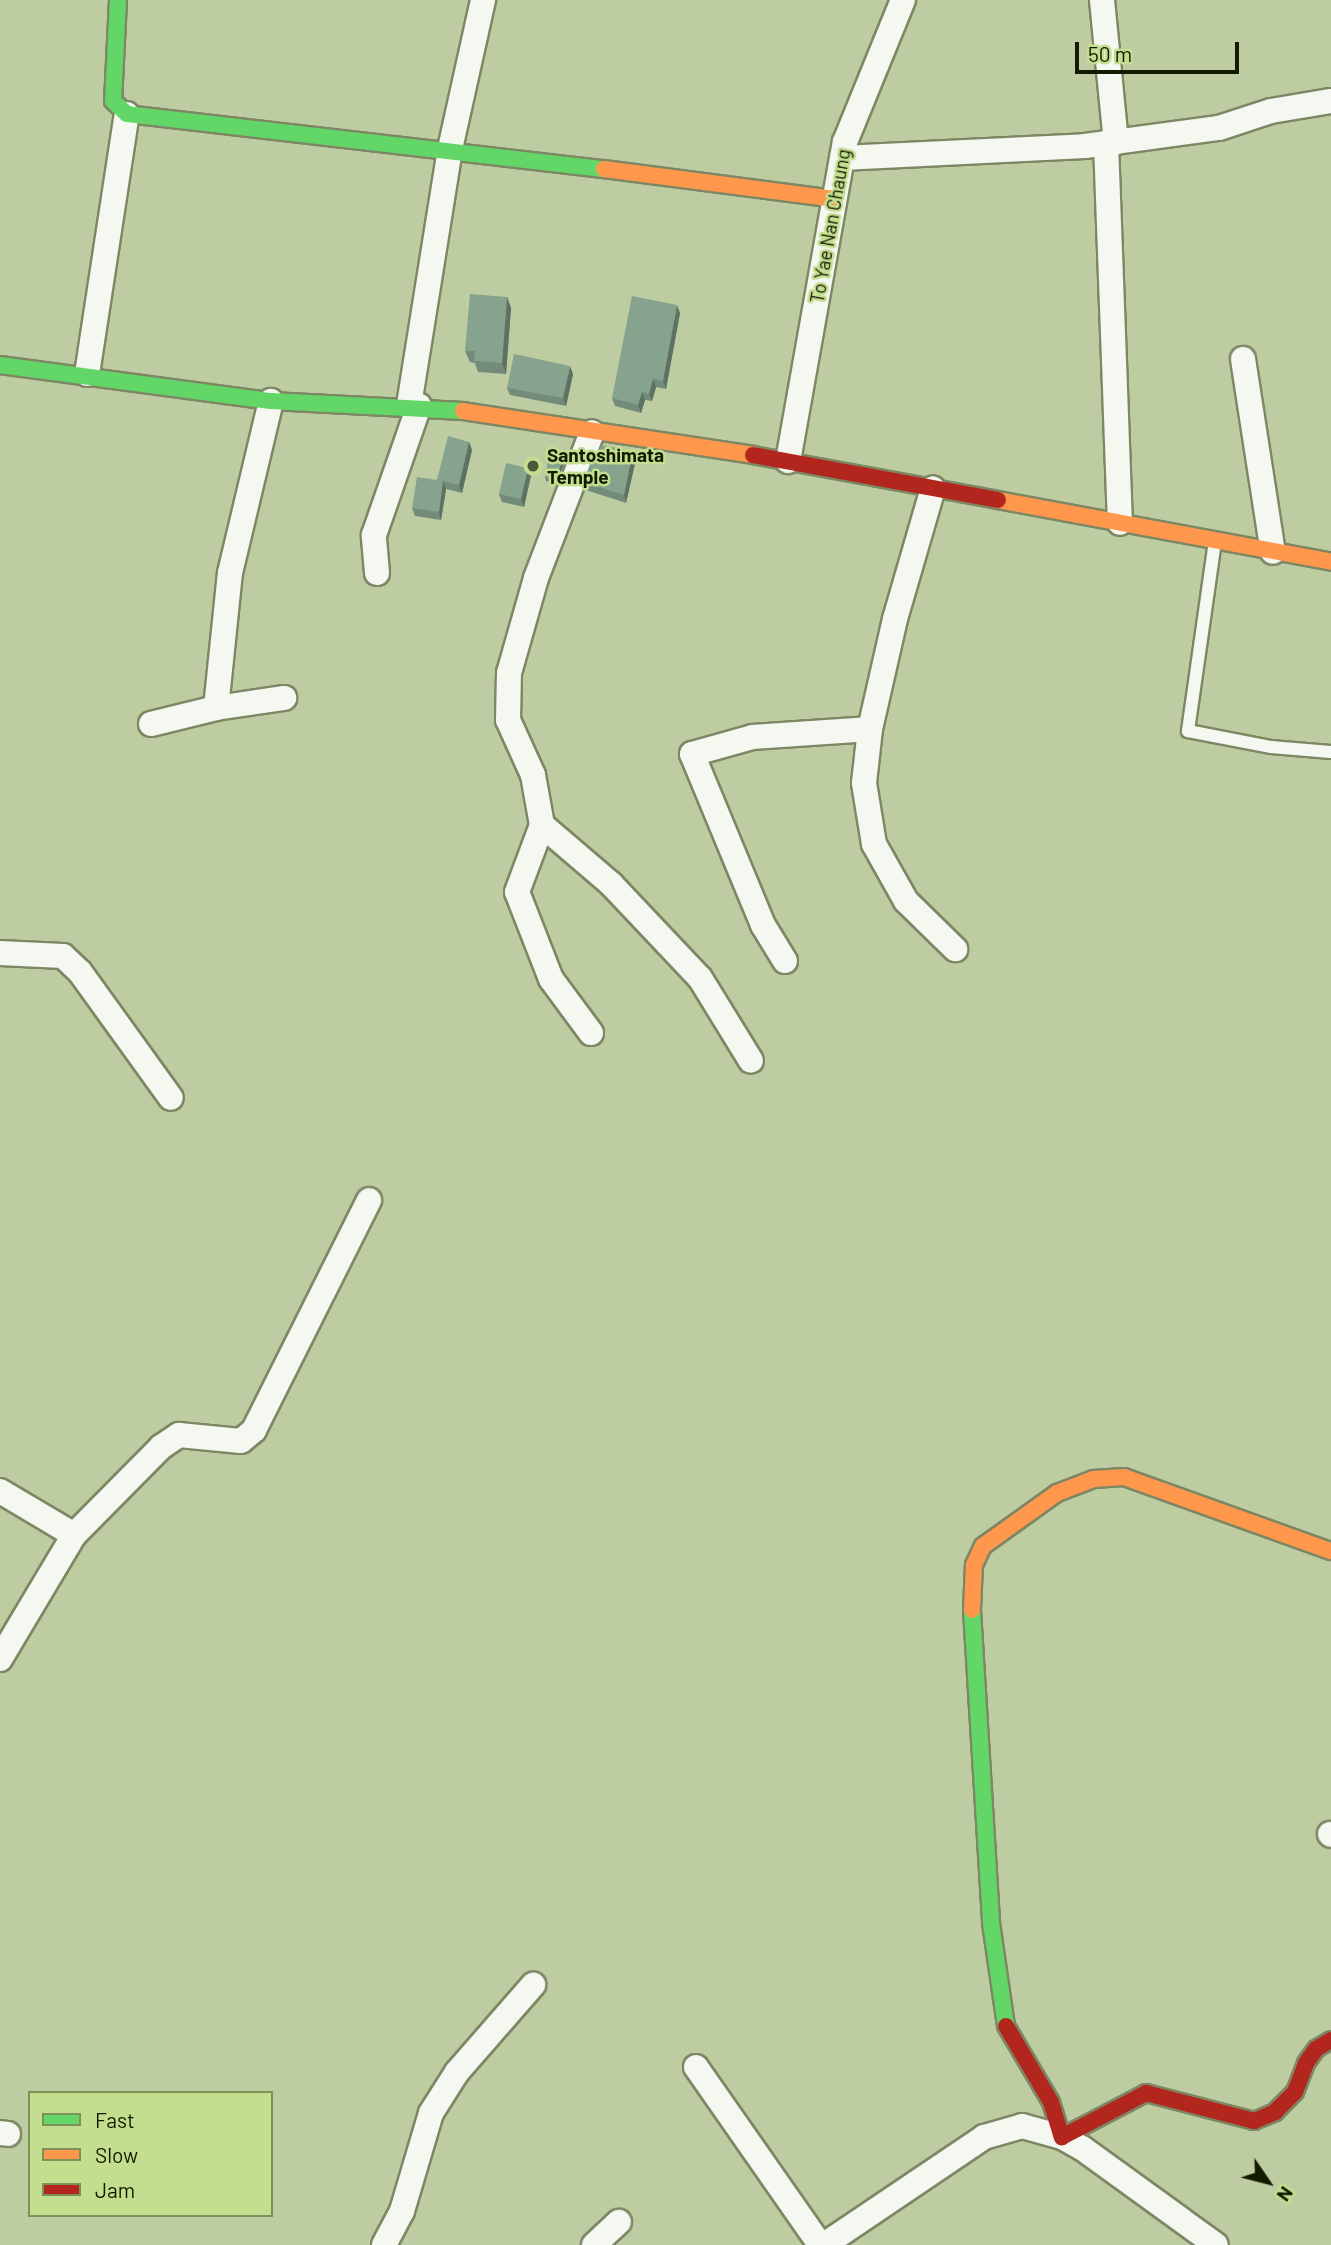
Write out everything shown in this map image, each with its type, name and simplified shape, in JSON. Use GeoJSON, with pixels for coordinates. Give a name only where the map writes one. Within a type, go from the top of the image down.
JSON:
{"type":"FeatureCollection","features":[{"type":"Feature","properties":{"kind":"street"},"geometry":{"type":"LineString","coordinates":[[118,0],[113,101],[127,114],[450,149],[835,199]]}},
{"type":"Feature","properties":{"kind":"street"},"geometry":{"type":"LineString","coordinates":[[377,573],[374,535],[414,405],[450,149],[483,0]]}},
{"type":"Feature","properties":{"kind":"street","name":"To Yae Nan Chaung"},"geometry":{"type":"LineString","coordinates":[[788,461],[842,158],[903,0]]}},
{"type":"Feature","properties":{"kind":"street"},"geometry":{"type":"LineString","coordinates":[[1102,0],[1111,143],[1120,523]]}},
{"type":"Feature","properties":{"kind":"street"},"geometry":{"type":"LineString","coordinates":[[842,158],[1111,143],[1219,128],[1271,111],[1331,101]]}},
{"type":"Feature","properties":{"kind":"street"},"geometry":{"type":"LineString","coordinates":[[87,373],[127,114]]}},
{"type":"Feature","properties":{"kind":"street"},"geometry":{"type":"LineString","coordinates":[[1243,359],[1273,552]]}},
{"type":"Feature","properties":{"kind":"street"},"geometry":{"type":"LineString","coordinates":[[0,365],[87,373],[271,401],[414,405],[788,461],[1331,562]]}},
{"type":"Feature","properties":{"kind":"street"},"geometry":{"type":"LineString","coordinates":[[216,708],[230,573],[271,401]]}},
{"type":"Feature","properties":{"kind":"street"},"geometry":{"type":"LineString","coordinates":[[591,1033],[551,979],[517,891],[542,825],[533,775],[508,720],[509,673],[536,578],[592,432]]}},
{"type":"Feature","properties":{"kind":"street"},"geometry":{"type":"LineString","coordinates":[[933,488],[895,619],[870,729],[864,783],[874,844],[905,901],[955,948]]}},
{"type":"Feature","properties":{"kind":"street"},"geometry":{"type":"LineString","coordinates":[[151,724],[216,708],[284,698]]}},
{"type":"Feature","properties":{"kind":"street"},"geometry":{"type":"LineString","coordinates":[[785,961],[763,925],[692,754],[753,737],[870,729]]}},
{"type":"Feature","properties":{"kind":"street"},"geometry":{"type":"LineString","coordinates":[[542,825],[611,884],[700,978],[751,1061]]}},
{"type":"Feature","properties":{"kind":"street"},"geometry":{"type":"LineString","coordinates":[[0,953],[63,956],[80,972],[171,1098]]}},
{"type":"Feature","properties":{"kind":"street"},"geometry":{"type":"LineString","coordinates":[[0,1660],[74,1535],[161,1447],[179,1435],[241,1441],[254,1430],[369,1200]]}},
{"type":"Feature","properties":{"kind":"street"},"geometry":{"type":"LineString","coordinates":[[1062,2137],[1051,2102],[1006,2027],[991,1923],[987,1818],[975,1702],[971,1636],[974,1565],[983,1546],[1001,1529],[1057,1493],[1094,1479],[1114,1478],[1166,1490],[1331,1551]]}},
{"type":"Feature","properties":{"kind":"street"},"geometry":{"type":"LineString","coordinates":[[0,1492],[74,1535]]}},
{"type":"Feature","properties":{"kind":"street"},"geometry":{"type":"LineString","coordinates":[[384,2245],[402,2211],[431,2113],[457,2071],[533,1985]]}},
{"type":"Feature","properties":{"kind":"street"},"geometry":{"type":"LineString","coordinates":[[1062,2137],[1146,2093],[1254,2121],[1275,2112],[1295,2092],[1306,2063],[1316,2049],[1331,2040]]}},
{"type":"Feature","properties":{"kind":"street"},"geometry":{"type":"LineString","coordinates":[[696,2067],[822,2245],[984,2137],[1022,2126],[1062,2137],[1182,2216],[1216,2245]]}},
{"type":"Feature","properties":{"kind":"street"},"geometry":{"type":"LineString","coordinates":[[593,2245],[620,2222]]}},
{"type":"Feature","properties":{"kind":"lane"},"geometry":{"type":"LineString","coordinates":[[1215,541],[1188,731],[1271,747],[1331,752]]}},
{"type":"Feature","properties":{"kind":"building"},"geometry":{"type":"Polygon","coordinates":[[[470,294],[507,297],[502,363],[474,361],[475,351],[465,351],[470,294]]]}},
{"type":"Feature","properties":{"kind":"building"},"geometry":{"type":"Polygon","coordinates":[[[632,296],[677,305],[663,381],[653,379],[649,394],[642,392],[638,405],[612,398],[632,296]]]}},
{"type":"Feature","properties":{"kind":"building"},"geometry":{"type":"Polygon","coordinates":[[[514,354],[570,366],[563,398],[507,388],[514,354]]]}},
{"type":"Feature","properties":{"kind":"building"},"geometry":{"type":"Polygon","coordinates":[[[448,436],[469,442],[459,485],[443,481],[439,512],[412,508],[417,477],[437,480],[448,436]]]}},
{"type":"Feature","properties":{"kind":"building"},"geometry":{"type":"Polygon","coordinates":[[[601,445],[633,451],[624,495],[583,482],[592,459],[598,461],[601,445]]]}},
{"type":"Feature","properties":{"kind":"building"},"geometry":{"type":"Polygon","coordinates":[[[549,454],[564,457],[555,480],[545,477],[549,454]]]}},
{"type":"Feature","properties":{"kind":"building"},"geometry":{"type":"Polygon","coordinates":[[[506,463],[528,468],[521,499],[499,494],[506,463]]]}},
{"type":"Feature","properties":{"kind":"traffic: fast"},"geometry":{"type":"LineString","coordinates":[[118,0],[113,101],[127,114],[604,169]]}},
{"type":"Feature","properties":{"kind":"traffic: fast"},"geometry":{"type":"LineString","coordinates":[[0,365],[271,401],[463,411]]}},
{"type":"Feature","properties":{"kind":"traffic: fast"},"geometry":{"type":"LineString","coordinates":[[972,1610],[991,1923],[1006,2026]]}},
{"type":"Feature","properties":{"kind":"traffic: slow"},"geometry":{"type":"LineString","coordinates":[[604,169],[834,199]]}},
{"type":"Feature","properties":{"kind":"traffic: slow"},"geometry":{"type":"LineString","coordinates":[[463,411],[753,455]]}},
{"type":"Feature","properties":{"kind":"traffic: slow"},"geometry":{"type":"LineString","coordinates":[[998,500],[1331,562]]}},
{"type":"Feature","properties":{"kind":"traffic: slow"},"geometry":{"type":"LineString","coordinates":[[972,1610],[974,1565],[983,1546],[1057,1493],[1094,1479],[1124,1477],[1331,1551]]}},
{"type":"Feature","properties":{"kind":"traffic: jam"},"geometry":{"type":"LineString","coordinates":[[753,455],[998,500]]}},
{"type":"Feature","properties":{"kind":"traffic: jam"},"geometry":{"type":"LineString","coordinates":[[1006,2026],[1051,2102],[1062,2137],[1146,2093],[1254,2121],[1275,2112],[1295,2092],[1306,2063],[1316,2049],[1331,2040]]}},
{"type":"Feature","properties":{"kind":"place","name":"Santoshimata Temple"},"geometry":{"type":"Point","coordinates":[533,466]}}]}
